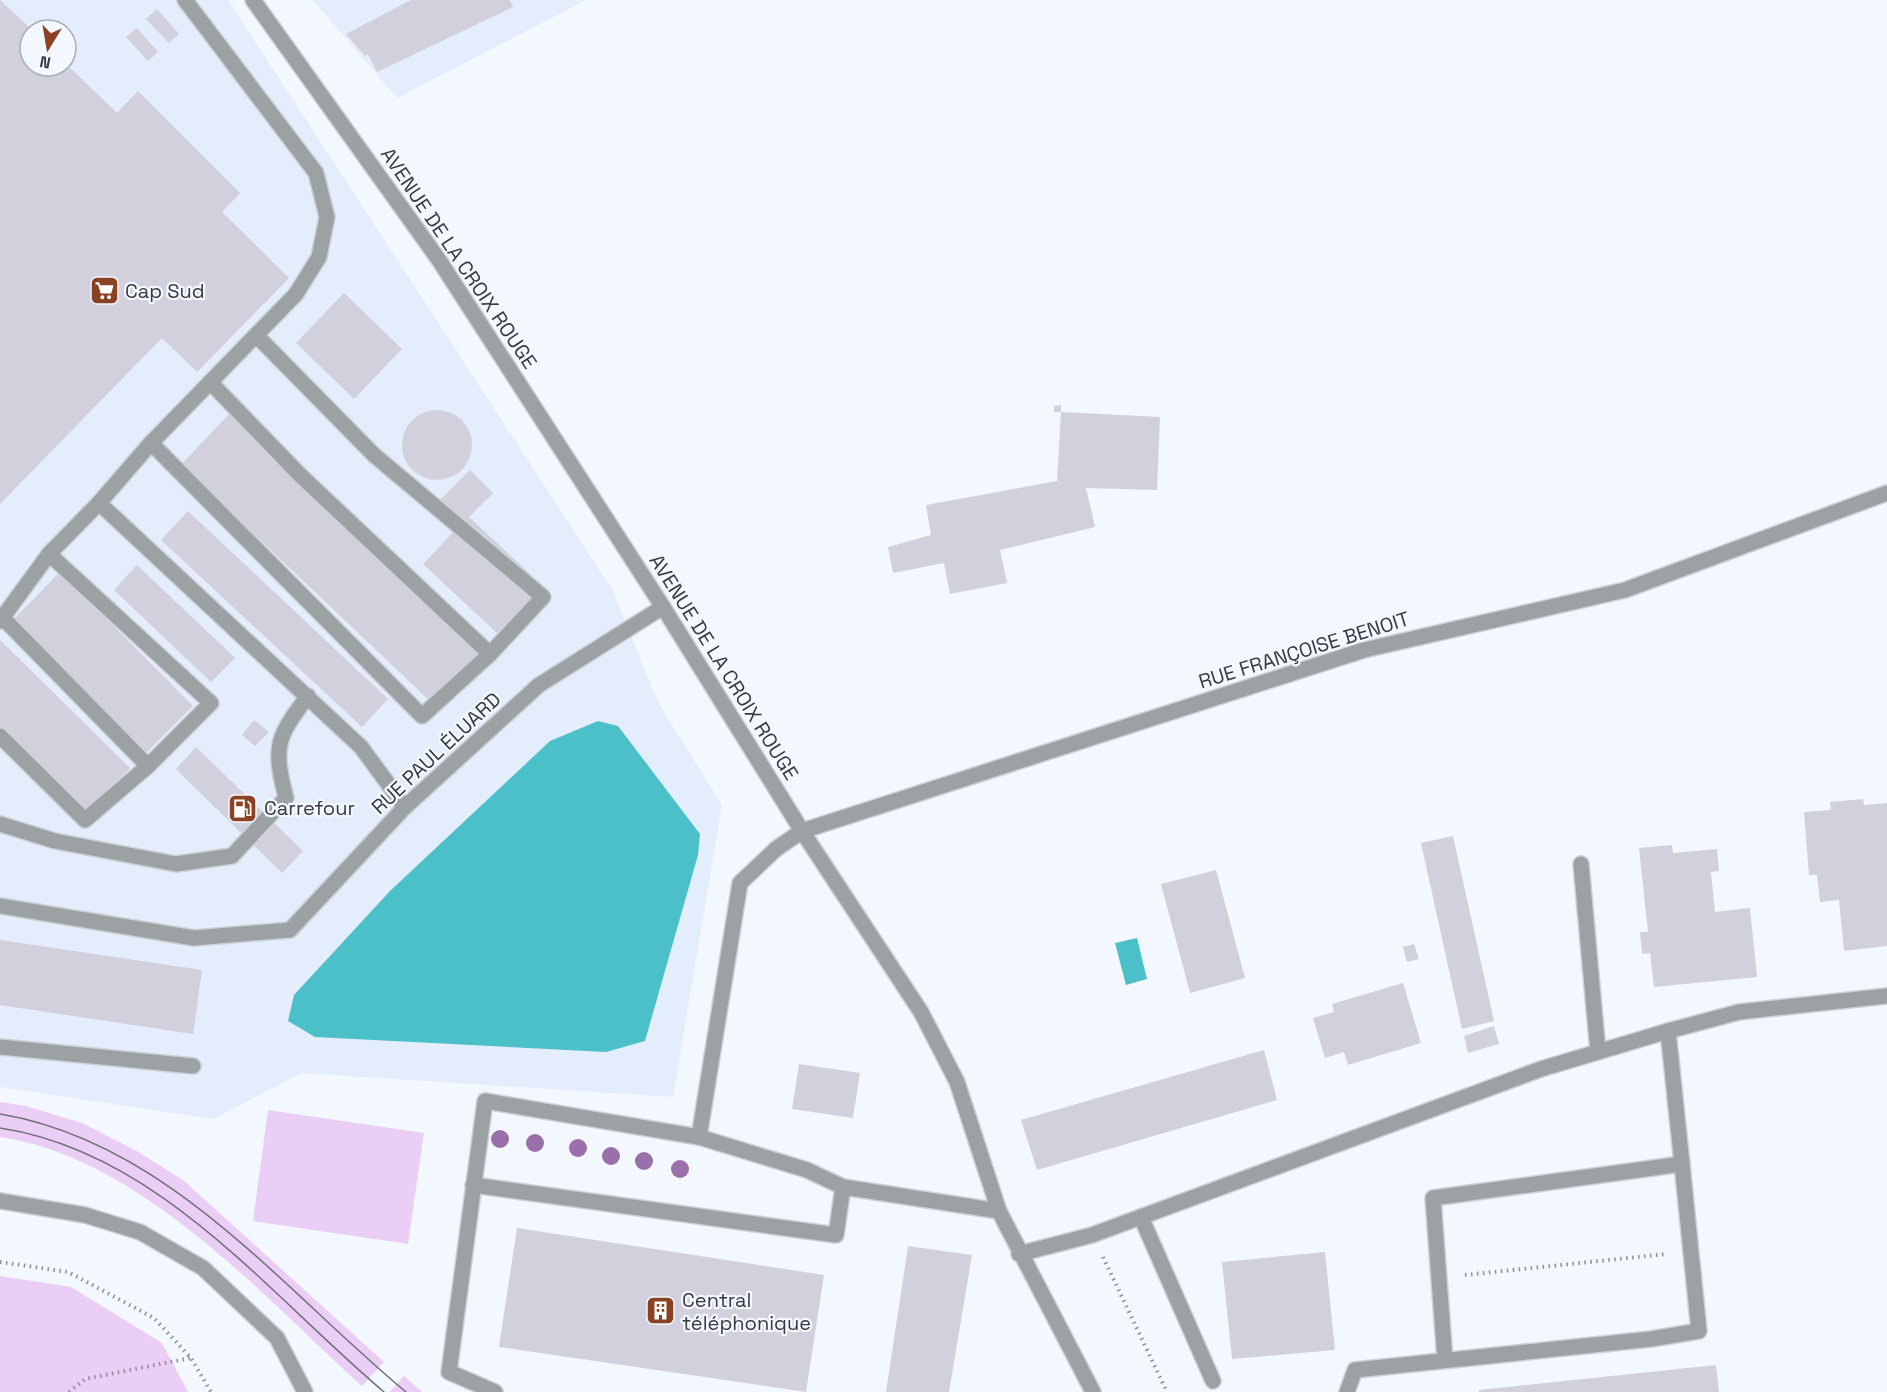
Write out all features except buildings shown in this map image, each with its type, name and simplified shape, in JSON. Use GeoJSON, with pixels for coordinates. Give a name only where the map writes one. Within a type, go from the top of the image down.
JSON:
{"type":"FeatureCollection","features":[{"type":"Feature","properties":{"kind":"street"},"geometry":{"type":"LineString","coordinates":[[148,766],[1,619],[49,554],[99,503],[151,443],[296,294],[319,257],[327,217],[316,173],[185,0]]}},
{"type":"Feature","properties":{"kind":"street","name":"AVENUE DE LA CROIX ROUGE"},"geometry":{"type":"LineString","coordinates":[[253,0],[439,260],[663,607],[801,831],[921,1012],[957,1082],[999,1211],[1019,1254],[1094,1392]]}},
{"type":"Feature","properties":{"kind":"street"},"geometry":{"type":"LineString","coordinates":[[151,443],[422,716],[490,654],[543,597],[374,455],[256,335]]}},
{"type":"Feature","properties":{"kind":"street"},"geometry":{"type":"LineString","coordinates":[[210,382],[300,475],[490,654]]}},
{"type":"Feature","properties":{"kind":"street","name":"RUE FRANÇOISE BENOIT"},"geometry":{"type":"LineString","coordinates":[[699,1137],[741,883],[776,849],[801,831],[1364,650],[1625,590],[1887,493]]}},
{"type":"Feature","properties":{"kind":"street"},"geometry":{"type":"LineString","coordinates":[[99,503],[361,747],[405,807]]}},
{"type":"Feature","properties":{"kind":"street"},"geometry":{"type":"LineString","coordinates":[[0,736],[85,820],[148,766],[211,703],[49,554]]}},
{"type":"Feature","properties":{"kind":"street","name":"RUE PAUL ÉLUARD"},"geometry":{"type":"LineString","coordinates":[[0,906],[194,938],[290,930],[405,807],[539,685],[613,636],[663,607]]}},
{"type":"Feature","properties":{"kind":"street"},"geometry":{"type":"LineString","coordinates":[[0,824],[55,841],[177,864],[232,856],[286,798],[277,762],[284,728],[308,696]]}},
{"type":"Feature","properties":{"kind":"street"},"geometry":{"type":"LineString","coordinates":[[1581,864],[1598,1052]]}},
{"type":"Feature","properties":{"kind":"street"},"geometry":{"type":"LineString","coordinates":[[1019,1254],[1092,1235],[1541,1069],[1668,1031],[1739,1012],[1887,996]]}},
{"type":"Feature","properties":{"kind":"street"},"geometry":{"type":"LineString","coordinates":[[1347,1392],[1355,1370],[1651,1339],[1699,1331],[1668,1031]]}},
{"type":"Feature","properties":{"kind":"street"},"geometry":{"type":"LineString","coordinates":[[0,1047],[193,1066]]}},
{"type":"Feature","properties":{"kind":"street"},"geometry":{"type":"LineString","coordinates":[[495,1392],[449,1372],[485,1101],[699,1137],[807,1170],[843,1187],[999,1211]]}},
{"type":"Feature","properties":{"kind":"street"},"geometry":{"type":"LineString","coordinates":[[1445,1360],[1433,1198],[1682,1164]]}},
{"type":"Feature","properties":{"kind":"street"},"geometry":{"type":"LineString","coordinates":[[473,1185],[836,1235],[843,1187]]}},
{"type":"Feature","properties":{"kind":"street"},"geometry":{"type":"LineString","coordinates":[[0,1202],[85,1215],[140,1232],[203,1268],[277,1338],[305,1392]]}},
{"type":"Feature","properties":{"kind":"street"},"geometry":{"type":"LineString","coordinates":[[1141,1217],[1213,1381]]}},
{"type":"Feature","properties":{"kind":"path"},"geometry":{"type":"LineString","coordinates":[[1439,1277],[1691,1251]]}},
{"type":"Feature","properties":{"kind":"path"},"geometry":{"type":"LineString","coordinates":[[0,1262],[68,1272],[154,1318],[191,1358],[211,1392]]}},
{"type":"Feature","properties":{"kind":"path"},"geometry":{"type":"LineString","coordinates":[[1107,1266],[1167,1392]]}},
{"type":"Feature","properties":{"kind":"path"},"geometry":{"type":"LineString","coordinates":[[69,1392],[85,1379],[191,1358]]}},
{"type":"Feature","properties":{"kind":"shaded area"},"geometry":{"type":"Polygon","coordinates":[[[0,0],[228,0],[613,591],[659,704],[722,805],[673,1097],[302,1073],[213,1119],[0,1087],[0,0]]]}},
{"type":"Feature","properties":{"kind":"shaded area"},"geometry":{"type":"Polygon","coordinates":[[[313,0],[586,0],[397,98],[313,0]]]}},
{"type":"Feature","properties":{"kind":"shaded area"},"geometry":{"type":"Polygon","coordinates":[[[0,1102],[26,1106],[82,1123],[135,1150],[183,1180],[384,1362],[362,1386],[240,1272],[196,1235],[149,1201],[101,1172],[51,1150],[0,1137],[0,1102]]]}},
{"type":"Feature","properties":{"kind":"shaded area"},"geometry":{"type":"Polygon","coordinates":[[[268,1110],[424,1133],[408,1244],[253,1221],[268,1110]]]}},
{"type":"Feature","properties":{"kind":"shaded area"},"geometry":{"type":"Polygon","coordinates":[[[0,1276],[71,1287],[162,1343],[188,1392],[0,1392],[0,1276]]]}},
{"type":"Feature","properties":{"kind":"shaded area"},"geometry":{"type":"Polygon","coordinates":[[[404,1376],[422,1392],[390,1392],[404,1376]]]}},
{"type":"Feature","properties":{"kind":"water"},"geometry":{"type":"Polygon","coordinates":[[[598,721],[618,726],[700,834],[698,855],[645,1041],[606,1052],[315,1037],[288,1021],[294,995],[390,891],[550,741],[598,721]]]}},
{"type":"Feature","properties":{"kind":"water"},"geometry":{"type":"Polygon","coordinates":[[[1137,938],[1147,979],[1126,985],[1115,943],[1137,938]]]}},
{"type":"Feature","properties":{"kind":"tram line"},"geometry":{"type":"LineString","coordinates":[[0,1114],[61,1130],[117,1155],[170,1187],[220,1225],[406,1392]]}},
{"type":"Feature","properties":{"kind":"tram line"},"geometry":{"type":"LineString","coordinates":[[0,1128],[57,1142],[111,1166],[161,1196],[208,1232],[384,1392]]}},
{"type":"Feature","properties":{"kind":"place","name":"Cap Sud"},"geometry":{"type":"Point","coordinates":[104,291]}},
{"type":"Feature","properties":{"kind":"place","name":"Carrefour"},"geometry":{"type":"Point","coordinates":[243,808]}},
{"type":"Feature","properties":{"kind":"place","name":"Central téléphonique"},"geometry":{"type":"Point","coordinates":[661,1311]}}]}
